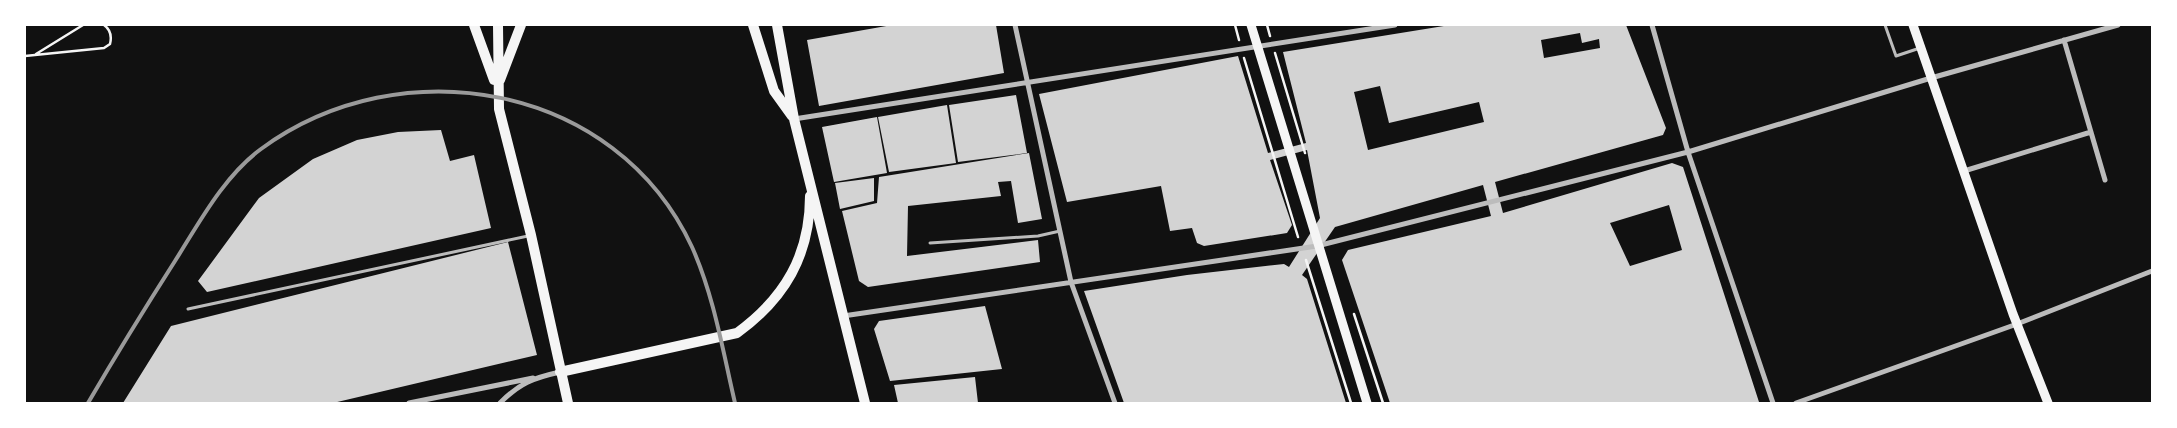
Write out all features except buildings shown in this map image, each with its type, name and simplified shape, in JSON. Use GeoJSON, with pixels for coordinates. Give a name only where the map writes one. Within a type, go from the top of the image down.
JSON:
{"type":"FeatureCollection","features":[{"type":"Feature","properties":{"kind":"main road"},"geometry":{"type":"LineString","coordinates":[[474,25],[497,88]]}},
{"type":"Feature","properties":{"kind":"main road"},"geometry":{"type":"LineString","coordinates":[[498,25],[497,88],[499,109],[532,235],[568,403]]}},
{"type":"Feature","properties":{"kind":"main road"},"geometry":{"type":"LineString","coordinates":[[497,88],[521,25]]}},
{"type":"Feature","properties":{"kind":"main road"},"geometry":{"type":"LineString","coordinates":[[753,25],[774,91],[794,119]]}},
{"type":"Feature","properties":{"kind":"main road"},"geometry":{"type":"LineString","coordinates":[[1251,25],[1317,246],[1367,403]]}},
{"type":"Feature","properties":{"kind":"main road"},"geometry":{"type":"LineString","coordinates":[[1913,25],[2017,324],[2048,403]]}},
{"type":"Feature","properties":{"kind":"main road"},"geometry":{"type":"LineString","coordinates":[[780,27],[794,119],[865,403]]}},
{"type":"Feature","properties":{"kind":"main road"},"geometry":{"type":"LineString","coordinates":[[560,372],[720,338],[737,333],[755,320],[777,297],[794,272],[803,248],[810,214],[810,177]]}},
{"type":"Feature","properties":{"kind":"street"},"geometry":{"type":"LineString","coordinates":[[1015,25],[1071,282],[1115,403]]}},
{"type":"Feature","properties":{"kind":"street"},"geometry":{"type":"LineString","coordinates":[[794,119],[1395,25]]}},
{"type":"Feature","properties":{"kind":"street"},"geometry":{"type":"LineString","coordinates":[[1652,25],[1688,152],[1773,403]]}},
{"type":"Feature","properties":{"kind":"street"},"geometry":{"type":"LineString","coordinates":[[843,316],[1317,246],[1688,152],[1931,78],[2118,25]]}},
{"type":"Feature","properties":{"kind":"street"},"geometry":{"type":"LineString","coordinates":[[2064,40],[2105,180]]}},
{"type":"Feature","properties":{"kind":"street"},"geometry":{"type":"LineString","coordinates":[[1964,171],[2091,132]]}},
{"type":"Feature","properties":{"kind":"street"},"geometry":{"type":"LineString","coordinates":[[1796,403],[2017,324],[2152,271]]}},
{"type":"Feature","properties":{"kind":"street"},"geometry":{"type":"LineString","coordinates":[[409,403],[560,372]]}},
{"type":"Feature","properties":{"kind":"street"},"geometry":{"type":"LineString","coordinates":[[500,403],[512,390],[532,378]]}},
{"type":"Feature","properties":{"kind":"lane"},"geometry":{"type":"LineString","coordinates":[[1885,25],[1896,56],[1921,48]]}},
{"type":"Feature","properties":{"kind":"lane"},"geometry":{"type":"LineString","coordinates":[[930,243],[1038,236],[1060,231]]}},
{"type":"Feature","properties":{"kind":"lane"},"geometry":{"type":"LineString","coordinates":[[188,309],[532,235]]}},
{"type":"Feature","properties":{"kind":"path"},"geometry":{"type":"LineString","coordinates":[[34,55],[83,25]]}},
{"type":"Feature","properties":{"kind":"path"},"geometry":{"type":"LineString","coordinates":[[25,56],[104,48],[110,44],[112,38],[110,31],[104,25]]}},
{"type":"Feature","properties":{"kind":"path"},"geometry":{"type":"LineString","coordinates":[[1234,25],[1298,237]]}},
{"type":"Feature","properties":{"kind":"path"},"geometry":{"type":"LineString","coordinates":[[1267,25],[1306,157]]}},
{"type":"Feature","properties":{"kind":"path"},"geometry":{"type":"LineString","coordinates":[[1306,260],[1352,403]]}},
{"type":"Feature","properties":{"kind":"path"},"geometry":{"type":"LineString","coordinates":[[1353,311],[1383,403]]}},
{"type":"Feature","properties":{"kind":"railway"},"geometry":{"type":"LineString","coordinates":[[88,403],[203,216],[224,186],[248,160],[261,149],[317,117],[377,98],[439,92],[501,98],[559,117],[612,148],[657,191],[692,247],[700,266],[717,324],[735,403]]}}]}
